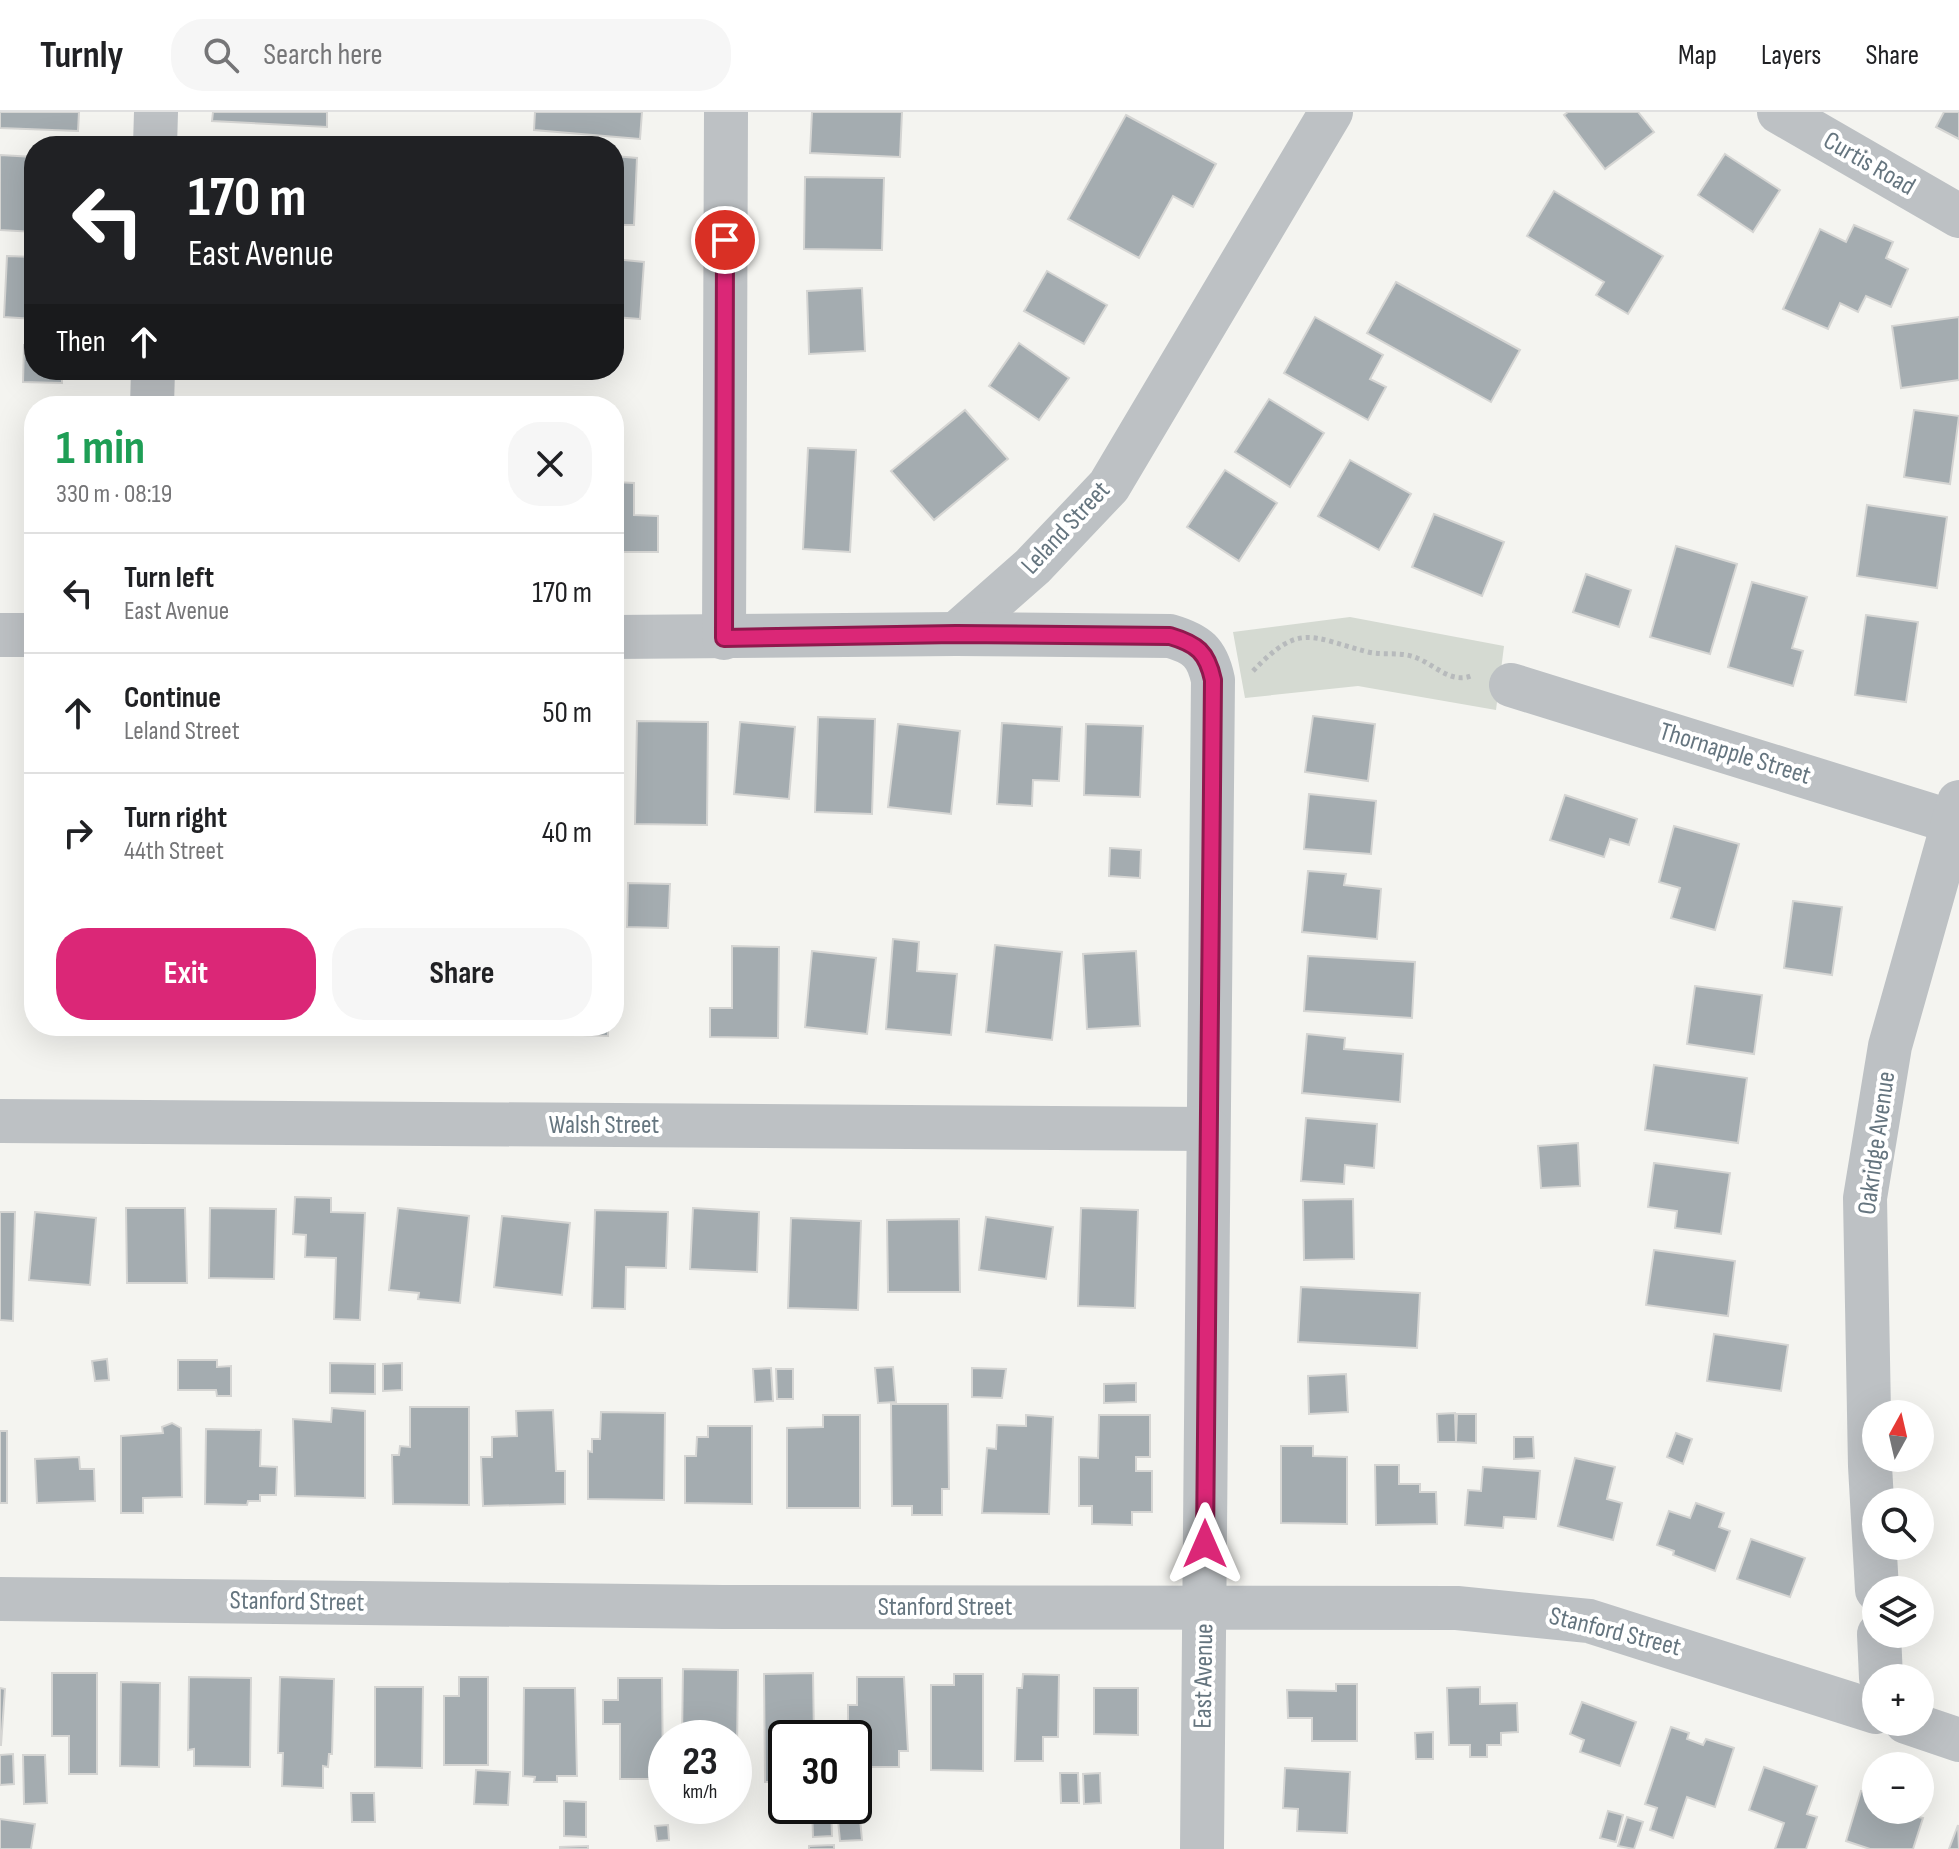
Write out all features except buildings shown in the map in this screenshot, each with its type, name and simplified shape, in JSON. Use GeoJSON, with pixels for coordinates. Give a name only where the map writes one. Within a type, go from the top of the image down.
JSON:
{"type":"FeatureCollection","features":[{"type":"Feature","properties":{"kind":"street"},"geometry":{"type":"LineString","coordinates":[[155,136],[156,112]]}},
{"type":"Feature","properties":{"kind":"street"},"geometry":{"type":"LineString","coordinates":[[724,638],[726,112]]}},
{"type":"Feature","properties":{"kind":"street","name":"Leland Street"},"geometry":{"type":"LineString","coordinates":[[956,634],[1033,566],[1109,486],[1331,112]]}},
{"type":"Feature","properties":{"kind":"street","name":"Curtis Road"},"geometry":{"type":"LineString","coordinates":[[1779,112],[1959,216]]}},
{"type":"Feature","properties":{"kind":"street"},"geometry":{"type":"LineString","coordinates":[[624,637],[956,634]]}},
{"type":"Feature","properties":{"kind":"street","name":"East Avenue"},"geometry":{"type":"LineString","coordinates":[[956,634],[1170,636],[1193,643],[1208,657],[1213,680],[1202,1849]]}},
{"type":"Feature","properties":{"kind":"street"},"geometry":{"type":"LineString","coordinates":[[0,635],[24,635]]}},
{"type":"Feature","properties":{"kind":"street","name":"Thornapple Street"},"geometry":{"type":"LineString","coordinates":[[1511,685],[1957,816]]}},
{"type":"Feature","properties":{"kind":"street","name":"Oakridge Avenue"},"geometry":{"type":"LineString","coordinates":[[1876,1576],[1870,1466],[1865,1198],[1890,1046],[1957,816]]}},
{"type":"Feature","properties":{"kind":"street","name":"Walsh Street"},"geometry":{"type":"LineString","coordinates":[[0,1121],[1208,1129]]}},
{"type":"Feature","properties":{"kind":"street","name":"Stanford Street"},"geometry":{"type":"LineString","coordinates":[[0,1599],[1457,1608],[1589,1621],[1862,1708]]}},
{"type":"Feature","properties":{"kind":"street"},"geometry":{"type":"LineString","coordinates":[[1934,1732],[1959,1740]]}},
{"type":"Feature","properties":{"kind":"path"},"geometry":{"type":"LineString","coordinates":[[1248,675],[1276,647],[1303,636],[1330,638],[1369,652],[1403,653],[1447,675],[1467,678],[1486,670],[1500,672],[1511,685]]}},
{"type":"Feature","properties":{"kind":"shaded area"},"geometry":{"type":"Polygon","coordinates":[[[1350,617],[1504,646],[1496,710],[1358,686],[1245,698],[1233,632],[1350,617]]]}},
{"type":"Feature","properties":{"kind":"route"},"geometry":{"type":"LineString","coordinates":[[725,240],[724,638],[956,634],[1170,636],[1193,643],[1208,657],[1213,680],[1205,1544]]}}]}
